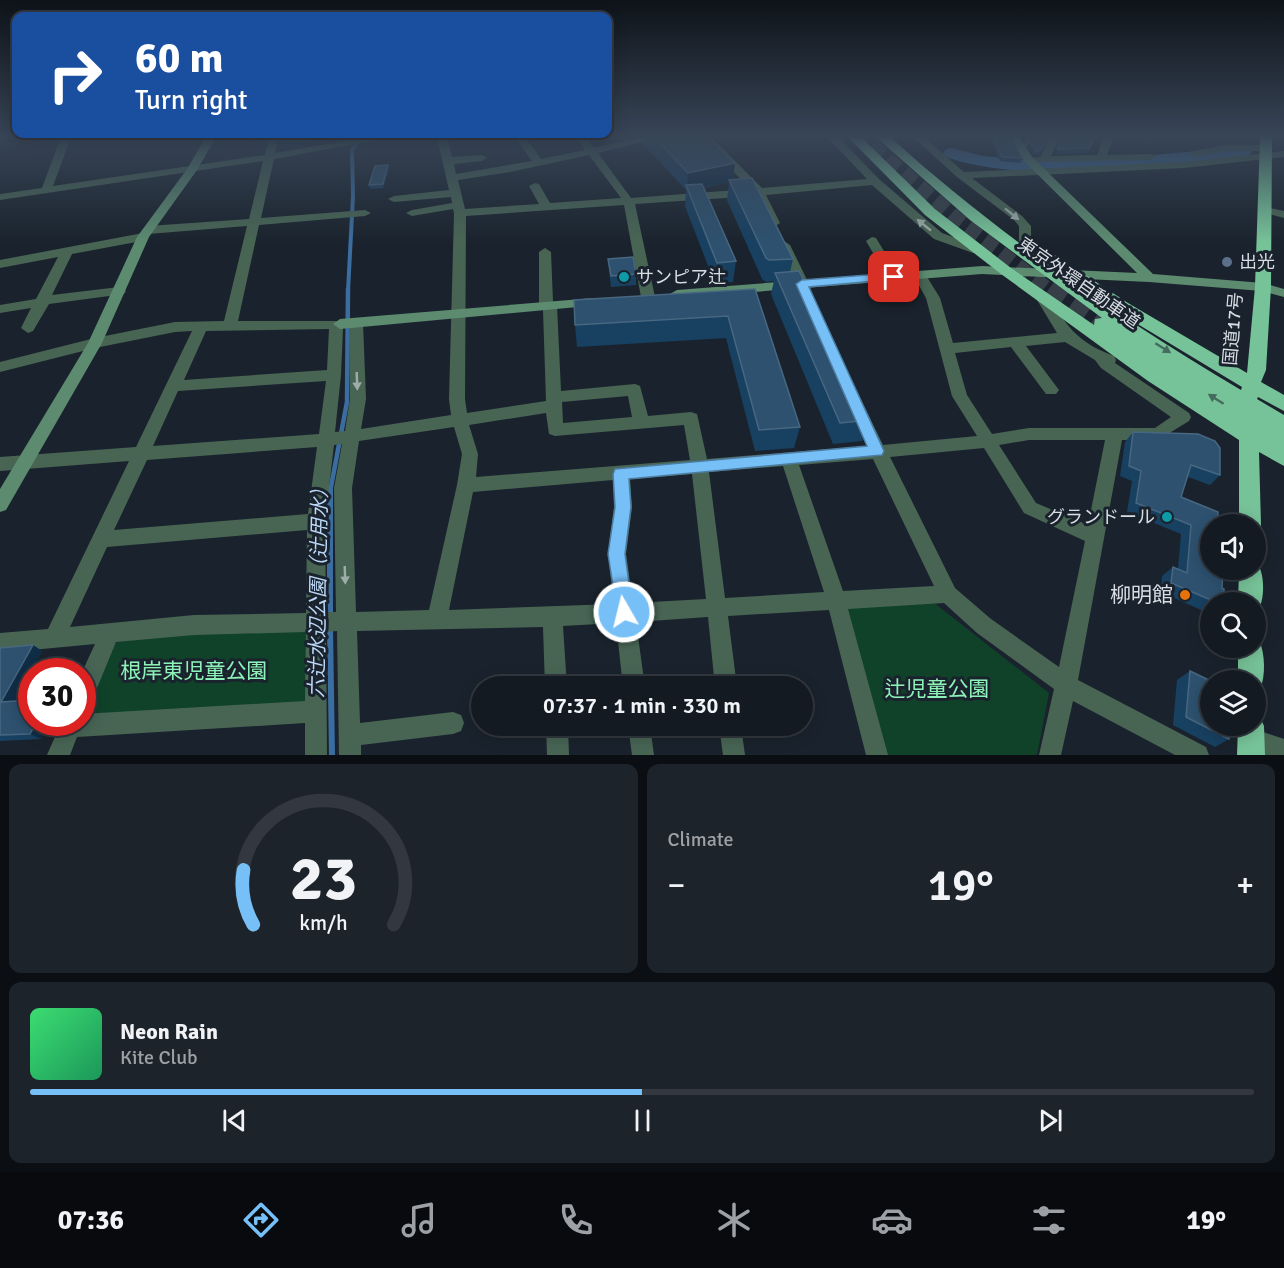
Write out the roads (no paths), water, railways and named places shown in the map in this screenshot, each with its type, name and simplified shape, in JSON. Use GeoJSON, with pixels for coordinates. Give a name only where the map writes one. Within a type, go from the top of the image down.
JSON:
{"type":"FeatureCollection","features":[{"type":"Feature","properties":{"kind":"highway"},"geometry":{"type":"LineString","coordinates":[[890,172],[930,212],[1006,271],[1154,376],[1284,458]]}},
{"type":"Feature","properties":{"kind":"highway","name":"東京外環自動車道"},"geometry":{"type":"LineString","coordinates":[[910,172],[943,206],[1055,292],[1185,379],[1284,440]]}},
{"type":"Feature","properties":{"kind":"highway","name":"東京外環自動車道"},"geometry":{"type":"LineString","coordinates":[[919,172],[1032,260],[1128,326],[1284,424]]}},
{"type":"Feature","properties":{"kind":"highway"},"geometry":{"type":"LineString","coordinates":[[930,172],[1122,307],[1284,404]]}},
{"type":"Feature","properties":{"kind":"highway","name":"国道17号"},"geometry":{"type":"LineString","coordinates":[[1250,514],[1251,385],[1257,370],[1263,287],[1265,172]]}},
{"type":"Feature","properties":{"kind":"street"},"geometry":{"type":"LineString","coordinates":[[46,191],[53,172]]}},
{"type":"Feature","properties":{"kind":"street"},"geometry":{"type":"LineString","coordinates":[[0,197],[176,172]]}},
{"type":"Feature","properties":{"kind":"street"},"geometry":{"type":"LineString","coordinates":[[0,505],[95,343],[146,233],[190,172]]}},
{"type":"Feature","properties":{"kind":"street"},"geometry":{"type":"LineString","coordinates":[[230,326],[266,172]]}},
{"type":"Feature","properties":{"kind":"street"},"geometry":{"type":"LineString","coordinates":[[437,619],[466,485],[470,454],[460,422],[457,388],[457,203],[450,172]]}},
{"type":"Feature","properties":{"kind":"street"},"geometry":{"type":"LineString","coordinates":[[451,178],[494,172]]}},
{"type":"Feature","properties":{"kind":"street"},"geometry":{"type":"LineString","coordinates":[[606,172],[629,202],[643,297],[982,270],[1149,278],[1263,287],[1284,293]]}},
{"type":"Feature","properties":{"kind":"street"},"geometry":{"type":"LineString","coordinates":[[740,172],[759,192],[811,304]]}},
{"type":"Feature","properties":{"kind":"street"},"geometry":{"type":"LineString","coordinates":[[866,172],[938,236],[977,249]]}},
{"type":"Feature","properties":{"kind":"street"},"geometry":{"type":"LineString","coordinates":[[958,172],[1018,218],[1025,226],[1025,241]]}},
{"type":"Feature","properties":{"kind":"street"},"geometry":{"type":"LineString","coordinates":[[961,175],[986,172]]}},
{"type":"Feature","properties":{"kind":"street"},"geometry":{"type":"LineString","coordinates":[[1048,172],[1149,278]]}},
{"type":"Feature","properties":{"kind":"street"},"geometry":{"type":"LineString","coordinates":[[394,199],[546,207],[759,192],[875,181]]}},
{"type":"Feature","properties":{"kind":"street"},"geometry":{"type":"LineString","coordinates":[[535,186],[546,207]]}},
{"type":"Feature","properties":{"kind":"street"},"geometry":{"type":"LineString","coordinates":[[412,213],[457,203]]}},
{"type":"Feature","properties":{"kind":"street"},"geometry":{"type":"LineString","coordinates":[[1265,210],[1284,215]]}},
{"type":"Feature","properties":{"kind":"street"},"geometry":{"type":"LineString","coordinates":[[0,264],[146,233],[365,213]]}},
{"type":"Feature","properties":{"kind":"street"},"geometry":{"type":"LineString","coordinates":[[872,241],[894,277]]}},
{"type":"Feature","properties":{"kind":"street"},"geometry":{"type":"LineString","coordinates":[[28,328],[68,250]]}},
{"type":"Feature","properties":{"kind":"street"},"geometry":{"type":"LineString","coordinates":[[545,252],[555,430],[691,418],[700,467],[725,676]]}},
{"type":"Feature","properties":{"kind":"street"},"geometry":{"type":"LineString","coordinates":[[920,275],[933,298],[960,396],[1030,508],[1095,537]]}},
{"type":"Feature","properties":{"kind":"street"},"geometry":{"type":"LineString","coordinates":[[0,309],[119,291]]}},
{"type":"Feature","properties":{"kind":"street"},"geometry":{"type":"LineString","coordinates":[[1041,295],[1055,324],[1068,337],[1101,358],[1154,376]]}},
{"type":"Feature","properties":{"kind":"street"},"geometry":{"type":"LineString","coordinates":[[0,367],[95,343],[175,327],[345,323],[604,301]]}},
{"type":"Feature","properties":{"kind":"street"},"geometry":{"type":"LineString","coordinates":[[316,755],[316,711],[332,622],[343,488],[334,375],[345,323]]}},
{"type":"Feature","properties":{"kind":"street"},"geometry":{"type":"LineString","coordinates":[[345,323],[357,399],[340,438],[316,521],[350,745],[453,723]]}},
{"type":"Feature","properties":{"kind":"street"},"geometry":{"type":"LineString","coordinates":[[54,638],[144,453],[201,327]]}},
{"type":"Feature","properties":{"kind":"street"},"geometry":{"type":"LineString","coordinates":[[947,349],[1068,337]]}},
{"type":"Feature","properties":{"kind":"street"},"geometry":{"type":"LineString","coordinates":[[1015,342],[1051,390]]}},
{"type":"Feature","properties":{"kind":"street"},"geometry":{"type":"LineString","coordinates":[[466,485],[621,474],[988,441],[1029,434],[1158,434],[1183,417],[1106,364],[1101,358]]}},
{"type":"Feature","properties":{"kind":"street"},"geometry":{"type":"LineString","coordinates":[[174,386],[334,375]]}},
{"type":"Feature","properties":{"kind":"street"},"geometry":{"type":"LineString","coordinates":[[0,464],[28,460],[340,438],[460,422],[554,402],[635,390],[641,423]]}},
{"type":"Feature","properties":{"kind":"street"},"geometry":{"type":"LineString","coordinates":[[853,399],[948,594],[984,626],[1066,685],[1198,755]]}},
{"type":"Feature","properties":{"kind":"street"},"geometry":{"type":"LineString","coordinates":[[1050,755],[1066,685],[1115,433]]}},
{"type":"Feature","properties":{"kind":"street"},"geometry":{"type":"LineString","coordinates":[[789,459],[836,600],[877,755]]}},
{"type":"Feature","properties":{"kind":"street"},"geometry":{"type":"LineString","coordinates":[[621,474],[623,507],[617,554],[633,676]]}},
{"type":"Feature","properties":{"kind":"street"},"geometry":{"type":"LineString","coordinates":[[102,539],[316,521]]}},
{"type":"Feature","properties":{"kind":"street"},"geometry":{"type":"LineString","coordinates":[[0,644],[194,625],[553,617],[948,594]]}},
{"type":"Feature","properties":{"kind":"street"},"geometry":{"type":"LineString","coordinates":[[553,617],[556,676]]}},
{"type":"Feature","properties":{"kind":"street"},"geometry":{"type":"LineString","coordinates":[[96,665],[110,633]]}},
{"type":"Feature","properties":{"kind":"street"},"geometry":{"type":"LineString","coordinates":[[96,723],[316,711]]}},
{"type":"Feature","properties":{"kind":"street"},"geometry":{"type":"LineString","coordinates":[[58,755],[66,736]]}},
{"type":"Feature","properties":{"kind":"street"},"geometry":{"type":"LineString","coordinates":[[557,736],[558,755]]}},
{"type":"Feature","properties":{"kind":"street"},"geometry":{"type":"LineString","coordinates":[[640,736],[643,755]]}},
{"type":"Feature","properties":{"kind":"street"},"geometry":{"type":"LineString","coordinates":[[731,736],[734,755]]}},
{"type":"Feature","properties":{"kind":"street"},"geometry":{"type":"LineString","coordinates":[[1251,740],[1284,750]]}},
{"type":"Feature","properties":{"kind":"waterway","name":"六辻水辺公園（辻用水）"},"geometry":{"type":"LineString","coordinates":[[348,291],[352,172]]}},
{"type":"Feature","properties":{"kind":"waterway","name":"六辻水辺公園（辻用水）"},"geometry":{"type":"LineString","coordinates":[[330,492],[347,402],[348,289]]}},
{"type":"Feature","properties":{"kind":"waterway","name":"六辻水辺公園（辻用水）"},"geometry":{"type":"LineString","coordinates":[[330,492],[330,616]]}},
{"type":"Feature","properties":{"kind":"waterway","name":"六辻水辺公園（辻用水）"},"geometry":{"type":"LineString","coordinates":[[330,628],[332,755]]}},
{"type":"Feature","properties":{"kind":"tunnel"},"geometry":{"type":"LineString","coordinates":[[904,172],[959,220],[1051,291]]}},
{"type":"Feature","properties":{"kind":"tunnel"},"geometry":{"type":"LineString","coordinates":[[1049,289],[1113,334]]}},
{"type":"Feature","properties":{"kind":"place","name":"出光"},"geometry":{"type":"Point","coordinates":[1227,262]}},
{"type":"Feature","properties":{"kind":"place","name":"サンピア辻"},"geometry":{"type":"Point","coordinates":[624,277]}},
{"type":"Feature","properties":{"kind":"place","name":"グランドール"},"geometry":{"type":"Point","coordinates":[1167,517]}},
{"type":"Feature","properties":{"kind":"place","name":"柳明館"},"geometry":{"type":"Point","coordinates":[1185,595]}},
{"type":"Feature","properties":{"kind":"park label","name":"根岸東児童公園"},"geometry":{"type":"Point","coordinates":[194,671]}},
{"type":"Feature","properties":{"kind":"park label","name":"辻児童公園"},"geometry":{"type":"Point","coordinates":[937,689]}}]}
